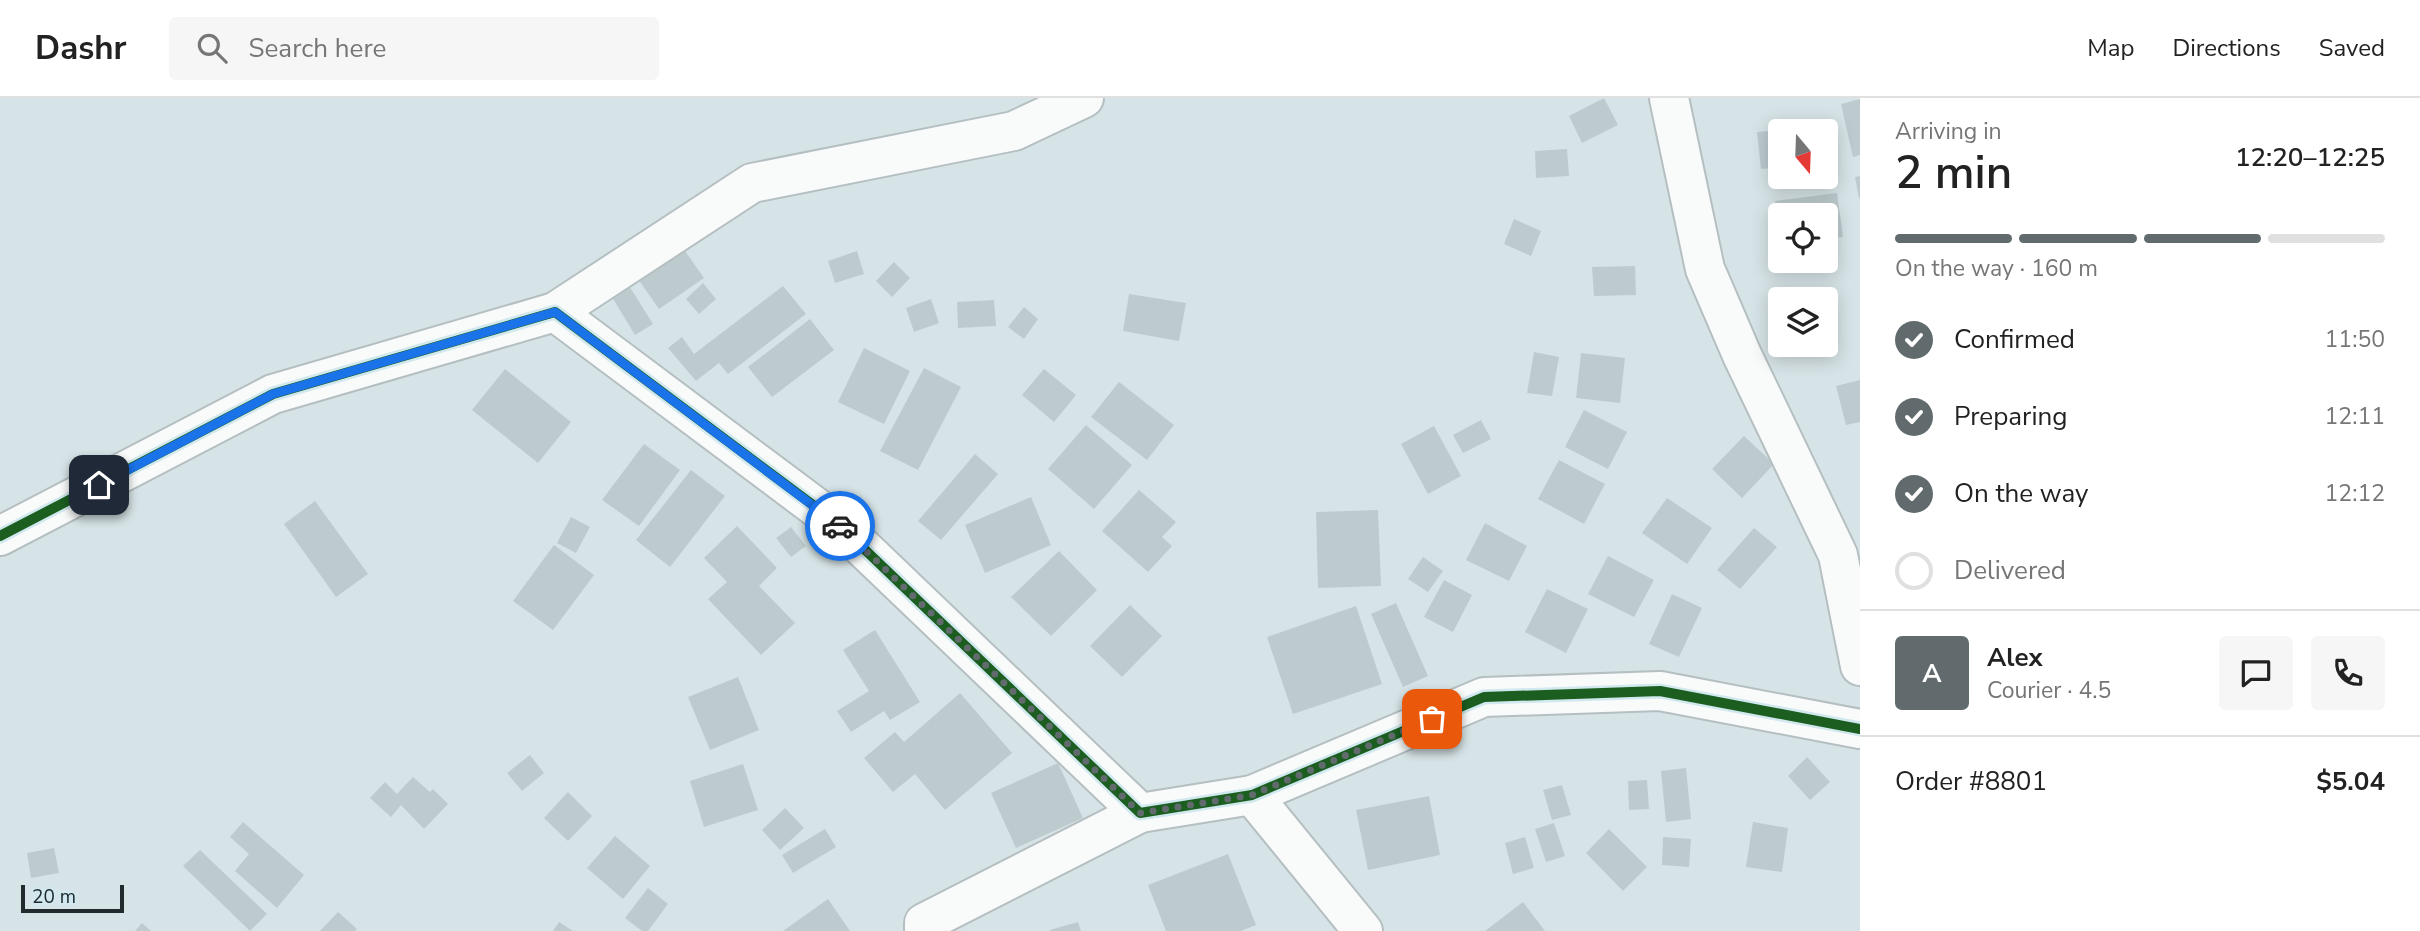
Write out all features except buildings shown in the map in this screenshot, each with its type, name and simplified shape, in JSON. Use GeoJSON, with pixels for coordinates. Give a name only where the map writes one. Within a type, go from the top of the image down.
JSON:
{"type":"FeatureCollection","features":[{"type":"Feature","properties":{"kind":"street"},"geometry":{"type":"LineString","coordinates":[[0,536],[273,394],[555,312],[752,183],[1014,131],[1084,98]]}},
{"type":"Feature","properties":{"kind":"street"},"geometry":{"type":"LineString","coordinates":[[1669,98],[1704,269],[1838,555],[1860,666]]}},
{"type":"Feature","properties":{"kind":"street"},"geometry":{"type":"LineString","coordinates":[[555,312],[837,523],[1140,813]]}},
{"type":"Feature","properties":{"kind":"street"},"geometry":{"type":"LineString","coordinates":[[924,931],[924,923],[1140,813],[1252,795],[1484,697],[1660,691],[1860,729]]}},
{"type":"Feature","properties":{"kind":"street"},"geometry":{"type":"LineString","coordinates":[[1252,795],[1363,931]]}},
{"type":"Feature","properties":{"kind":"cycle path"},"geometry":{"type":"LineString","coordinates":[[0,536],[273,394],[555,312],[837,523],[1140,813],[1252,795],[1484,697],[1660,691],[1860,729]]}},
{"type":"Feature","properties":{"kind":"way so far"},"geometry":{"type":"LineString","coordinates":[[840,526],[1140,813],[1252,795],[1432,719]]}},
{"type":"Feature","properties":{"kind":"route"},"geometry":{"type":"LineString","coordinates":[[99,485],[273,394],[555,312],[840,526]]}}]}
